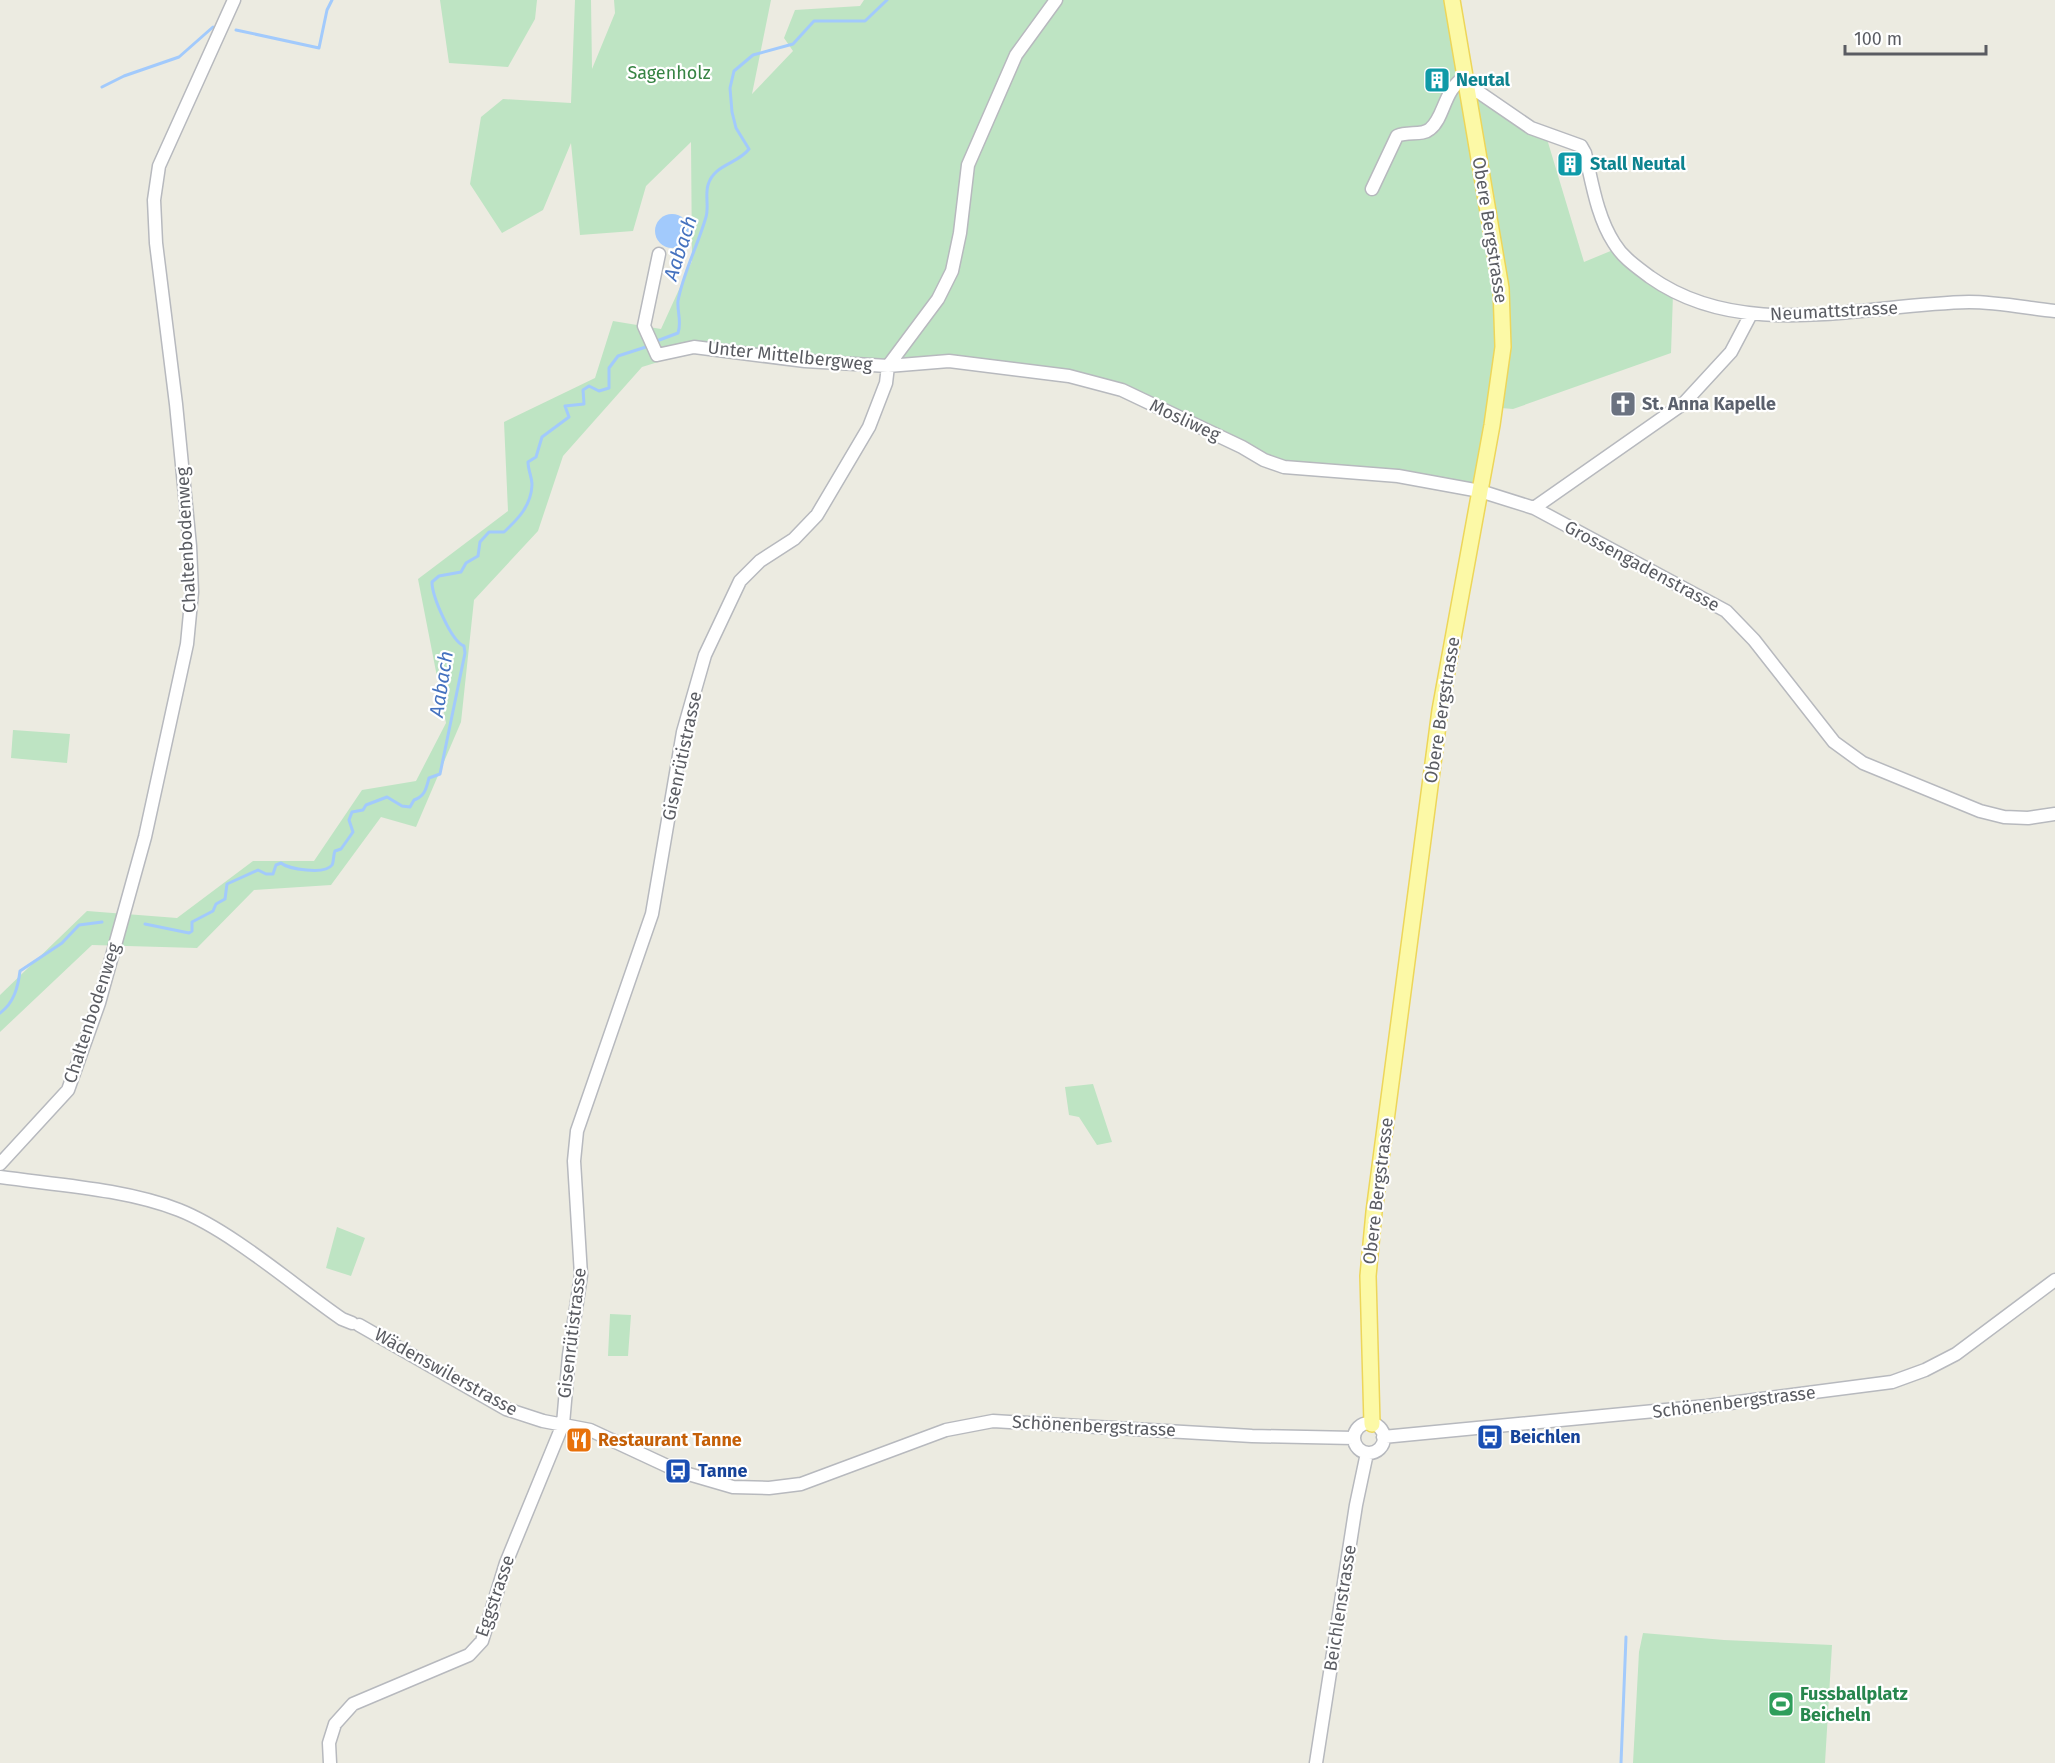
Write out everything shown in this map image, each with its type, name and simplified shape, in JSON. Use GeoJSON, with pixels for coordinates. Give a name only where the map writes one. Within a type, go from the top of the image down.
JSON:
{"type":"FeatureCollection","features":[{"type":"Feature","properties":{"kind":"main road","name":"Obere Bergstrasse"},"geometry":{"type":"LineString","coordinates":[[1372,1424],[1368,1276],[1374,1212],[1440,710],[1500,375],[1503,315],[1452,0]]}},
{"type":"Feature","properties":{"kind":"street","name":"Chaltenbodenweg"},"geometry":{"type":"LineString","coordinates":[[0,1164],[68,1090],[76,1068],[99,1003],[145,837],[187,644],[192,592],[190,546],[176,404],[156,243],[154,200],[159,166],[234,0]]}},
{"type":"Feature","properties":{"kind":"street","name":"Gisenrütistrasse"},"geometry":{"type":"LineString","coordinates":[[563,1424],[569,1355],[581,1275],[574,1161],[577,1131],[652,914],[683,732],[705,655],[740,581],[760,561],[794,539],[817,515],[869,427],[886,383],[888,366],[938,299],[952,271],[960,233],[968,165],[1016,55],[1056,0]]}},
{"type":"Feature","properties":{"kind":"street"},"geometry":{"type":"LineString","coordinates":[[1372,189],[1397,136],[1428,131],[1437,122],[1447,97],[1458,81],[1466,82]]}},
{"type":"Feature","properties":{"kind":"street","name":"Neumattstrasse"},"geometry":{"type":"LineString","coordinates":[[1466,82],[1531,128],[1581,146],[1585,153],[1600,214],[1613,243],[1628,261],[1692,302],[1751,314],[1783,316],[1970,302],[2055,311]]}},
{"type":"Feature","properties":{"kind":"street","name":"Unter Mittelbergweg"},"geometry":{"type":"LineString","coordinates":[[659,254],[644,327],[657,356],[694,346],[805,361],[888,366]]}},
{"type":"Feature","properties":{"kind":"street"},"geometry":{"type":"LineString","coordinates":[[1534,508],[1684,403],[1731,352],[1751,314]]}},
{"type":"Feature","properties":{"kind":"street","name":"Mosliweg"},"geometry":{"type":"LineString","coordinates":[[888,366],[949,361],[1069,376],[1122,390],[1242,447],[1264,460],[1284,467],[1398,476],[1480,491]]}},
{"type":"Feature","properties":{"kind":"street","name":"Grossengadenstrasse"},"geometry":{"type":"LineString","coordinates":[[1480,491],[1534,508],[1726,611],[1754,640],[1834,742],[1863,763],[1980,811],[2020,817],[2055,814]]}},
{"type":"Feature","properties":{"kind":"street","name":"Wädenswilerstrasse"},"geometry":{"type":"LineString","coordinates":[[0,1177],[129,1197],[180,1211],[216,1230],[342,1319],[355,1324],[506,1409],[608,1437],[690,1476],[733,1487],[788,1486],[842,1470]]}},
{"type":"Feature","properties":{"kind":"street","name":"Schönenbergstrasse"},"geometry":{"type":"LineString","coordinates":[[1383,1437],[1695,1407],[1892,1382],[1925,1370],[1956,1354],[2055,1280]]}},
{"type":"Feature","properties":{"kind":"street","name":"Schönenbergstrasse"},"geometry":{"type":"LineString","coordinates":[[842,1470],[946,1430],[993,1421],[1252,1436],[1354,1438]]}},
{"type":"Feature","properties":{"kind":"street","name":"Eggstrasse"},"geometry":{"type":"LineString","coordinates":[[330,1763],[329,1743],[335,1724],[353,1704],[469,1655],[482,1641],[506,1563],[563,1424]]}},
{"type":"Feature","properties":{"kind":"street"},"geometry":{"type":"LineString","coordinates":[[1372,1424],[1380,1429],[1383,1437],[1379,1449],[1367,1454],[1357,1449],[1354,1438],[1359,1427],[1372,1424]]}},
{"type":"Feature","properties":{"kind":"street","name":"Beichlenstrasse"},"geometry":{"type":"LineString","coordinates":[[1316,1763],[1356,1505],[1367,1454]]}},
{"type":"Feature","properties":{"kind":"green space"},"geometry":{"type":"Polygon","coordinates":[[[440,0],[537,0],[535,19],[508,67],[449,63],[440,0]]]}},
{"type":"Feature","properties":{"kind":"green space","name":"Sagenholz"},"geometry":{"type":"Polygon","coordinates":[[[575,0],[591,0],[592,69],[615,13],[614,0],[771,0],[752,94],[793,51],[784,38],[795,10],[860,6],[864,0],[1451,0],[1499,320],[1480,491],[1284,467],[1122,390],[1014,367],[888,366],[703,348],[642,367],[563,456],[538,531],[474,600],[461,722],[416,827],[381,817],[331,885],[254,890],[197,948],[92,945],[0,1032],[0,995],[87,911],[177,918],[253,861],[314,861],[362,790],[416,781],[446,723],[418,579],[508,511],[504,422],[595,378],[613,321],[661,329],[692,261],[691,142],[646,186],[633,231],[580,235],[571,143],[543,210],[502,233],[470,184],[481,117],[503,99],[571,103],[575,0]]]}},
{"type":"Feature","properties":{"kind":"green space"},"geometry":{"type":"Polygon","coordinates":[[[1481,98],[1547,139],[1584,262],[1613,250],[1673,294],[1671,353],[1513,409],[1501,408],[1508,360],[1477,101],[1481,98]]]}},
{"type":"Feature","properties":{"kind":"green space"},"geometry":{"type":"Polygon","coordinates":[[[13,730],[70,734],[67,763],[11,758],[13,730]]]}},
{"type":"Feature","properties":{"kind":"green space"},"geometry":{"type":"Polygon","coordinates":[[[1093,1084],[1112,1142],[1097,1145],[1079,1117],[1069,1115],[1065,1087],[1093,1084]]]}},
{"type":"Feature","properties":{"kind":"green space"},"geometry":{"type":"Polygon","coordinates":[[[337,1227],[365,1238],[351,1276],[326,1268],[337,1227]]]}},
{"type":"Feature","properties":{"kind":"green space"},"geometry":{"type":"Polygon","coordinates":[[[610,1314],[631,1315],[628,1356],[608,1356],[610,1314]]]}},
{"type":"Feature","properties":{"kind":"green space"},"geometry":{"type":"Polygon","coordinates":[[[1643,1633],[1724,1640],[1832,1645],[1825,1763],[1633,1763],[1639,1652],[1643,1633]]]}},
{"type":"Feature","properties":{"kind":"water"},"geometry":{"type":"Polygon","coordinates":[[[672,214],[684,219],[689,231],[684,243],[672,248],[660,243],[655,231],[660,219],[672,214]]]}},
{"type":"Feature","properties":{"kind":"waterway"},"geometry":{"type":"LineString","coordinates":[[236,30],[319,48],[327,10],[332,0]]}},
{"type":"Feature","properties":{"kind":"waterway","name":"Aabach"},"geometry":{"type":"LineString","coordinates":[[654,342],[678,333],[680,325],[678,301],[683,280],[706,217],[707,189],[711,178],[721,168],[739,158],[749,149],[736,128],[732,112],[730,88],[734,71],[753,55],[793,44],[814,21],[865,21],[887,0]]}},
{"type":"Feature","properties":{"kind":"waterway"},"geometry":{"type":"LineString","coordinates":[[102,87],[124,76],[179,57],[213,27]]}},
{"type":"Feature","properties":{"kind":"waterway","name":"Aabach"},"geometry":{"type":"LineString","coordinates":[[145,924],[189,933],[192,931],[192,922],[213,911],[216,904],[225,899],[227,884],[258,870],[266,874],[273,874],[276,865],[281,863],[306,870],[328,868],[333,864],[335,851],[341,849],[353,832],[349,820],[352,812],[363,810],[366,805],[387,797],[402,806],[410,807],[414,800],[423,794],[429,778],[440,774],[465,653],[464,646],[454,636],[443,617],[432,582],[439,576],[461,572],[466,563],[478,556],[480,542],[489,532],[504,532],[523,512],[532,485],[528,462],[536,457],[542,437],[569,417],[565,406],[584,404],[583,390],[589,386],[599,391],[609,388],[609,368],[618,356],[649,346]]}},
{"type":"Feature","properties":{"kind":"waterway","name":"Aabach"},"geometry":{"type":"LineString","coordinates":[[0,1013],[9,1004],[14,994],[20,971],[62,943],[79,925],[102,922]]}},
{"type":"Feature","properties":{"kind":"waterway"},"geometry":{"type":"LineString","coordinates":[[1621,1763],[1626,1637]]}},
{"type":"Feature","properties":{"kind":"place","name":"Neutal"},"geometry":{"type":"Point","coordinates":[1437,80]}},
{"type":"Feature","properties":{"kind":"place","name":"Stall Neutal"},"geometry":{"type":"Point","coordinates":[1570,164]}},
{"type":"Feature","properties":{"kind":"place","name":"St. Anna Kapelle"},"geometry":{"type":"Point","coordinates":[1623,404]}},
{"type":"Feature","properties":{"kind":"place","name":"Beichlen"},"geometry":{"type":"Point","coordinates":[1490,1437]}},
{"type":"Feature","properties":{"kind":"place","name":"Restaurant Tanne"},"geometry":{"type":"Point","coordinates":[579,1440]}},
{"type":"Feature","properties":{"kind":"place","name":"Tanne"},"geometry":{"type":"Point","coordinates":[678,1471]}},
{"type":"Feature","properties":{"kind":"place","name":"Fussballplatz Beicheln"},"geometry":{"type":"Point","coordinates":[1781,1704]}}]}
